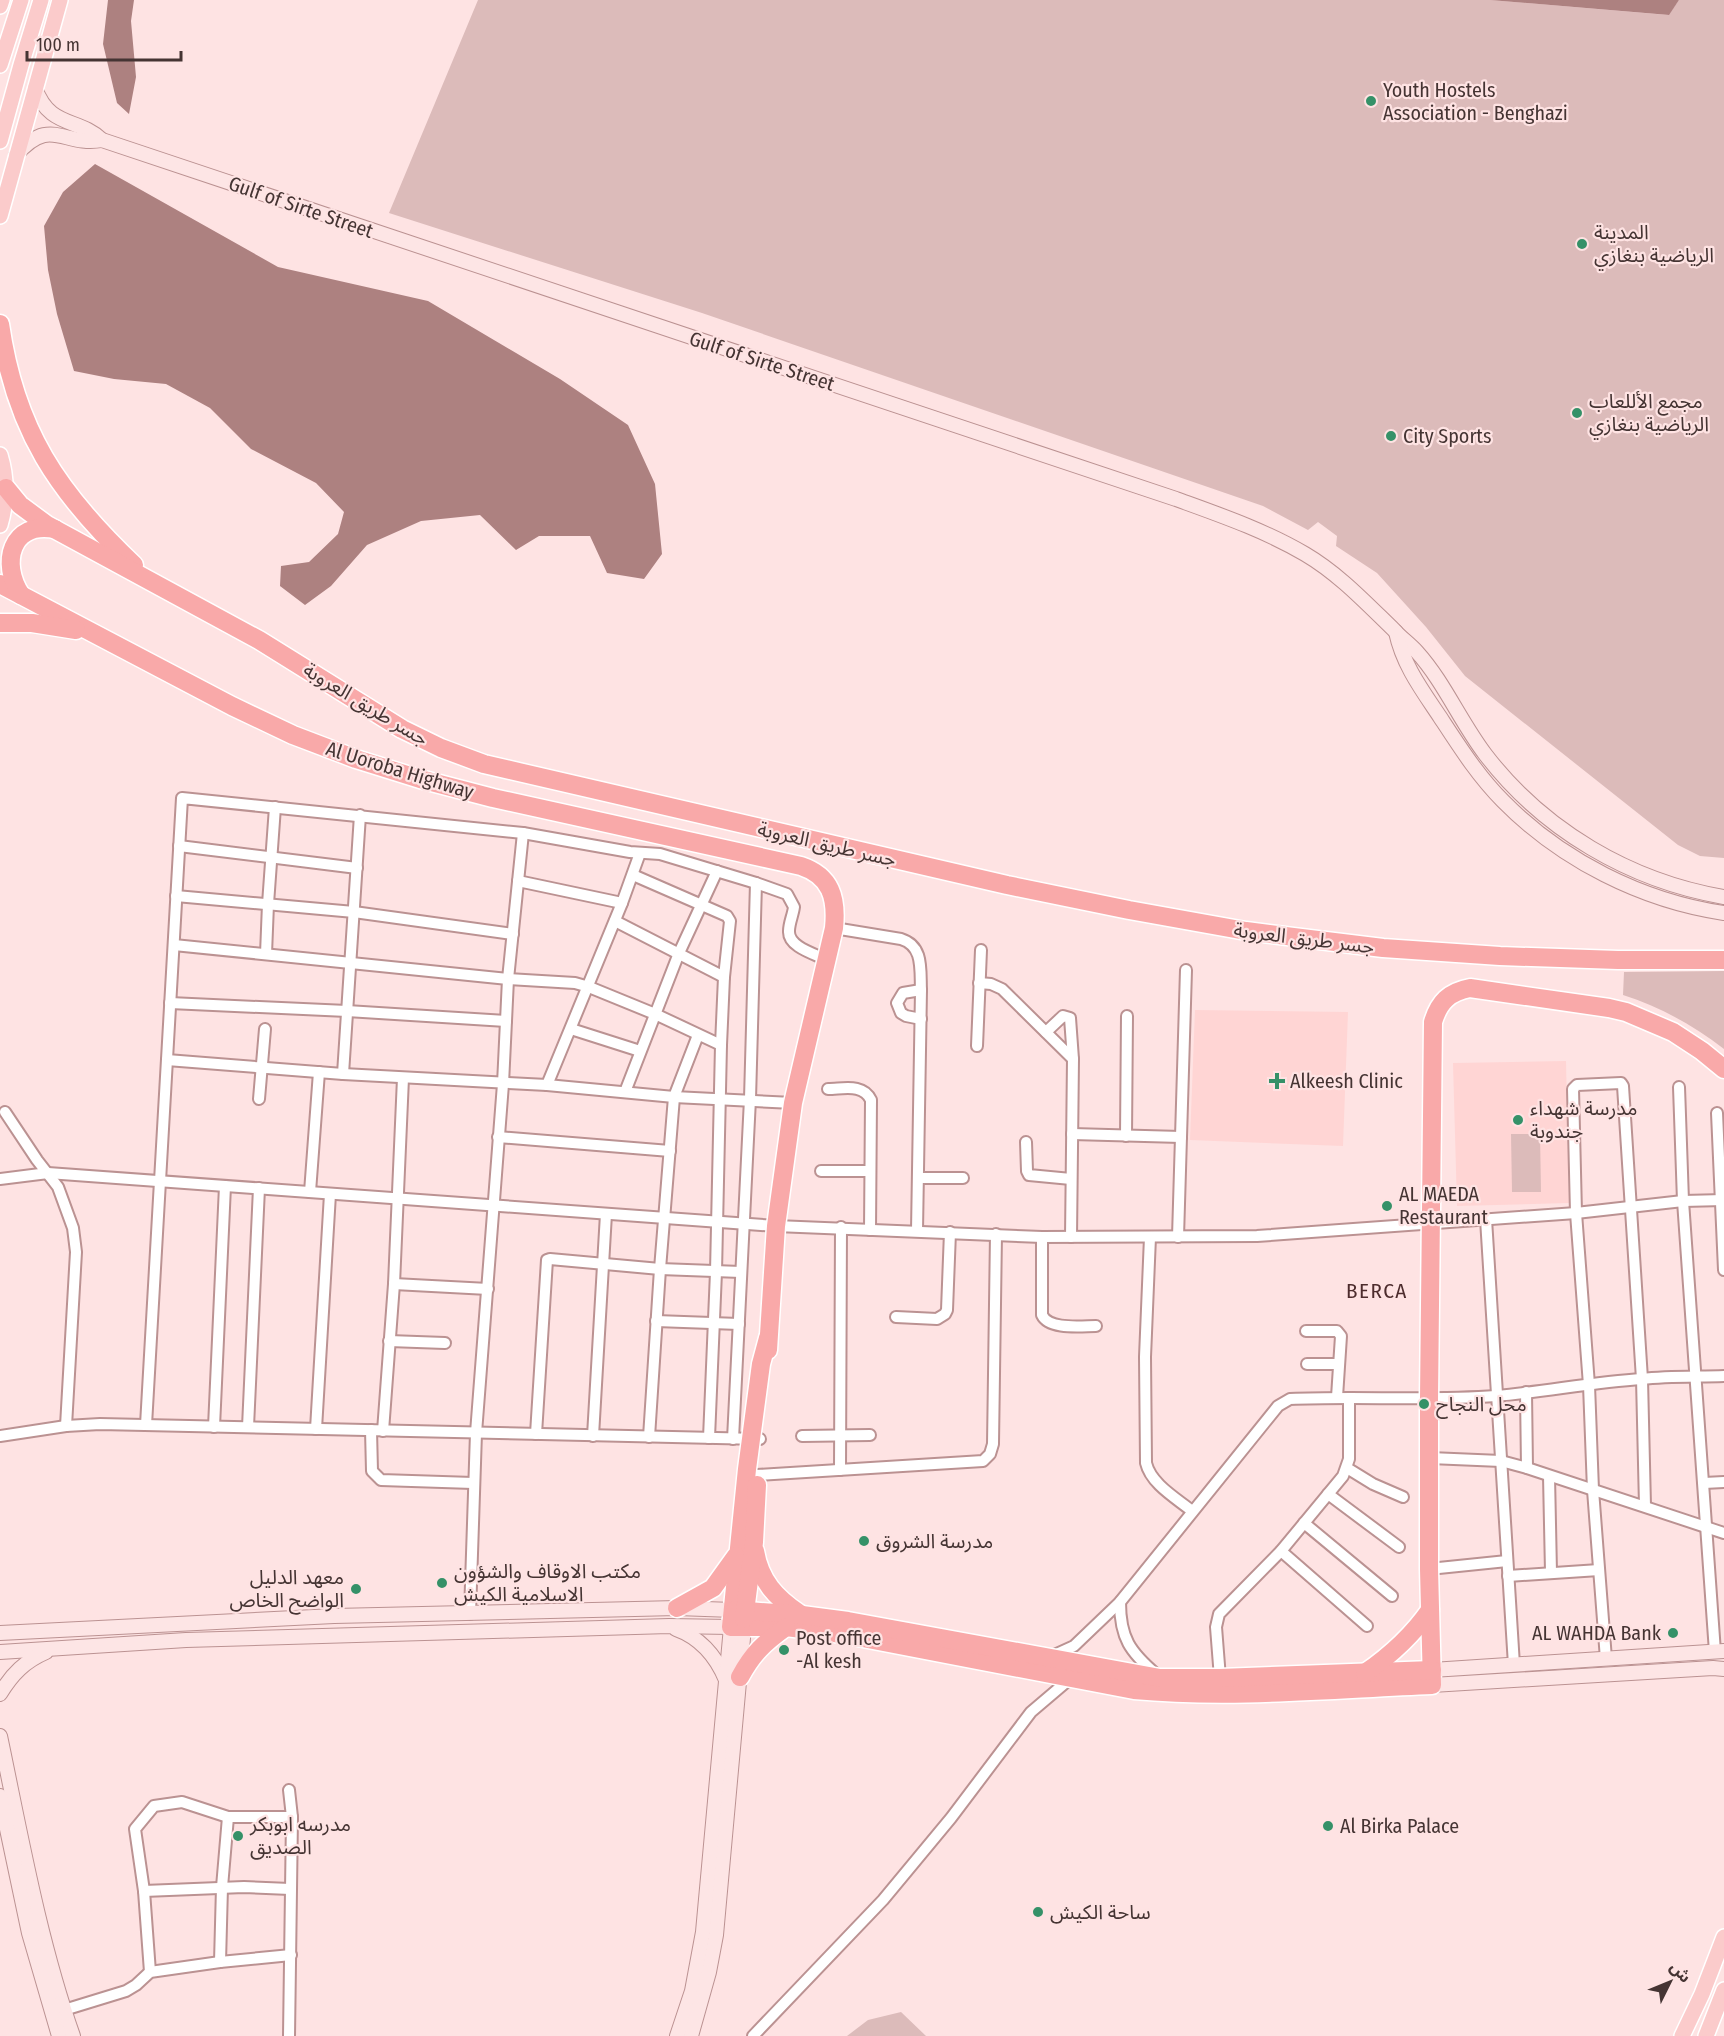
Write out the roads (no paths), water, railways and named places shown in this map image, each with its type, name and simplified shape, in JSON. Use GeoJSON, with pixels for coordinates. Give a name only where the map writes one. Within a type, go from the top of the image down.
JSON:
{"type":"FeatureCollection","features":[{"type":"Feature","properties":{"kind":"highway"},"geometry":{"type":"LineString","coordinates":[[0,324],[8,366],[20,408],[51,470],[83,514],[151,581]]}},
{"type":"Feature","properties":{"kind":"highway","name":"جسر طريق العروبة"},"geometry":{"type":"LineString","coordinates":[[6,488],[28,512],[55,529],[291,658],[402,729],[441,748],[506,770],[1007,885],[1246,931],[1383,948],[1488,955],[1618,960],[1724,960]]}},
{"type":"Feature","properties":{"kind":"highway"},"geometry":{"type":"LineString","coordinates":[[21,594],[13,584],[7,568],[11,548],[21,535],[31,530],[55,529]]}},
{"type":"Feature","properties":{"kind":"highway","name":"Al Uoroba Highway"},"geometry":{"type":"LineString","coordinates":[[0,584],[262,721],[356,759],[493,798],[801,866],[819,875],[826,882],[833,897],[836,912],[834,928]]}},
{"type":"Feature","properties":{"kind":"highway"},"geometry":{"type":"LineString","coordinates":[[0,623],[54,626],[104,638]]}},
{"type":"Feature","properties":{"kind":"highway"},"geometry":{"type":"LineString","coordinates":[[677,1608],[713,1588],[746,1547],[748,1439],[761,1364],[768,1338],[776,1226],[793,1103],[834,928]]}},
{"type":"Feature","properties":{"kind":"highway"},"geometry":{"type":"LineString","coordinates":[[1432,1678],[1429,1569],[1429,1400],[1433,1022],[1436,1012],[1449,995],[1470,988],[1609,1008],[1642,1018],[1673,1032],[1724,1069]]}},
{"type":"Feature","properties":{"kind":"highway"},"geometry":{"type":"LineString","coordinates":[[738,1619],[757,1475],[748,1439]]}},
{"type":"Feature","properties":{"kind":"highway"},"geometry":{"type":"LineString","coordinates":[[746,1547],[757,1562],[771,1591],[802,1615]]}},
{"type":"Feature","properties":{"kind":"highway"},"geometry":{"type":"LineString","coordinates":[[1365,1673],[1407,1640],[1430,1610]]}},
{"type":"Feature","properties":{"kind":"highway"},"geometry":{"type":"LineString","coordinates":[[738,1619],[802,1615],[848,1621],[1160,1678],[1365,1673],[1432,1678]]}},
{"type":"Feature","properties":{"kind":"highway"},"geometry":{"type":"LineString","coordinates":[[738,1619],[880,1641],[1134,1690],[1207,1694],[1432,1678]]}},
{"type":"Feature","properties":{"kind":"highway"},"geometry":{"type":"LineString","coordinates":[[733,1679],[758,1648],[786,1627]]}},
{"type":"Feature","properties":{"kind":"main road"},"geometry":{"type":"LineString","coordinates":[[0,6],[2,0]]}},
{"type":"Feature","properties":{"kind":"main road"},"geometry":{"type":"LineString","coordinates":[[0,65],[21,0]]}},
{"type":"Feature","properties":{"kind":"main road"},"geometry":{"type":"LineString","coordinates":[[0,141],[42,0]]}},
{"type":"Feature","properties":{"kind":"main road"},"geometry":{"type":"LineString","coordinates":[[0,216],[60,0]]}},
{"type":"Feature","properties":{"kind":"main road"},"geometry":{"type":"LineString","coordinates":[[35,88],[43,103],[57,117],[89,130],[102,140]]}},
{"type":"Feature","properties":{"kind":"main road"},"geometry":{"type":"LineString","coordinates":[[16,155],[31,140],[51,134],[86,141],[102,140]]}},
{"type":"Feature","properties":{"kind":"main road","name":"Gulf of Sirte Street"},"geometry":{"type":"LineString","coordinates":[[102,140],[1239,522],[1306,554],[1362,598],[1424,660],[1471,734],[1500,772],[1532,804],[1561,828],[1595,851],[1643,875],[1673,886],[1724,897]]}},
{"type":"Feature","properties":{"kind":"main road"},"geometry":{"type":"LineString","coordinates":[[0,455],[6,488],[0,525]]}},
{"type":"Feature","properties":{"kind":"main road","name":"Gulf of Sirte Street"},"geometry":{"type":"LineString","coordinates":[[1396,632],[1408,669],[1457,743],[1481,776],[1530,826],[1588,865],[1648,894],[1724,914]]}},
{"type":"Feature","properties":{"kind":"main road"},"geometry":{"type":"LineString","coordinates":[[0,1633],[334,1616],[677,1608],[738,1619]]}},
{"type":"Feature","properties":{"kind":"main road"},"geometry":{"type":"LineString","coordinates":[[0,1652],[186,1640],[669,1626],[738,1619]]}},
{"type":"Feature","properties":{"kind":"main road"},"geometry":{"type":"LineString","coordinates":[[691,2036],[709,1972],[716,1935],[738,1619]]}},
{"type":"Feature","properties":{"kind":"main road"},"geometry":{"type":"LineString","coordinates":[[0,1623],[28,1632]]}},
{"type":"Feature","properties":{"kind":"main road"},"geometry":{"type":"LineString","coordinates":[[669,1626],[693,1637],[704,1646],[733,1679],[701,1945],[692,1991],[677,2036]]}},
{"type":"Feature","properties":{"kind":"main road"},"geometry":{"type":"LineString","coordinates":[[0,1694],[18,1669],[38,1656],[60,1648]]}},
{"type":"Feature","properties":{"kind":"main road"},"geometry":{"type":"LineString","coordinates":[[1432,1678],[1514,1665],[1719,1651]]}},
{"type":"Feature","properties":{"kind":"main road"},"geometry":{"type":"LineString","coordinates":[[1432,1678],[1724,1669]]}},
{"type":"Feature","properties":{"kind":"main road"},"geometry":{"type":"LineString","coordinates":[[0,1736],[42,1930],[64,2010],[74,2036]]}},
{"type":"Feature","properties":{"kind":"main road"},"geometry":{"type":"LineString","coordinates":[[0,1796],[29,1933],[58,2036]]}},
{"type":"Feature","properties":{"kind":"main road"},"geometry":{"type":"LineString","coordinates":[[1682,2036],[1702,1994],[1724,1937]]}},
{"type":"Feature","properties":{"kind":"main road"},"geometry":{"type":"LineString","coordinates":[[1706,2036],[1724,1990]]}},
{"type":"Feature","properties":{"kind":"street"},"geometry":{"type":"LineString","coordinates":[[146,1425],[182,798],[523,834],[640,853],[660,854],[782,891],[790,898],[794,907],[789,931],[791,939],[827,960]]}},
{"type":"Feature","properties":{"kind":"street"},"geometry":{"type":"LineString","coordinates":[[266,954],[275,807]]}},
{"type":"Feature","properties":{"kind":"street"},"geometry":{"type":"LineString","coordinates":[[343,1074],[360,815]]}},
{"type":"Feature","properties":{"kind":"street"},"geometry":{"type":"LineString","coordinates":[[470,1614],[476,1433],[494,1206],[508,979],[523,834]]}},
{"type":"Feature","properties":{"kind":"street"},"geometry":{"type":"LineString","coordinates":[[179,846],[357,868]]}},
{"type":"Feature","properties":{"kind":"street"},"geometry":{"type":"LineString","coordinates":[[548,1085],[589,987],[640,853]]}},
{"type":"Feature","properties":{"kind":"street"},"geometry":{"type":"LineString","coordinates":[[625,1092],[679,953],[717,871]]}},
{"type":"Feature","properties":{"kind":"street"},"geometry":{"type":"LineString","coordinates":[[633,875],[702,904],[729,919],[721,1045],[716,1272],[709,1438]]}},
{"type":"Feature","properties":{"kind":"street"},"geometry":{"type":"LineString","coordinates":[[518,881],[622,903]]}},
{"type":"Feature","properties":{"kind":"street"},"geometry":{"type":"LineString","coordinates":[[0,1436],[66,1426],[100,1424],[748,1439],[738,1324],[750,1099],[756,883]]}},
{"type":"Feature","properties":{"kind":"street"},"geometry":{"type":"LineString","coordinates":[[176,896],[354,912],[513,934]]}},
{"type":"Feature","properties":{"kind":"street"},"geometry":{"type":"LineString","coordinates":[[615,921],[724,977]]}},
{"type":"Feature","properties":{"kind":"street"},"geometry":{"type":"LineString","coordinates":[[834,928],[901,939],[910,943],[917,950],[920,959],[917,1231]]}},
{"type":"Feature","properties":{"kind":"street"},"geometry":{"type":"LineString","coordinates":[[174,945],[508,979],[562,982],[589,987],[655,1014],[721,1045]]}},
{"type":"Feature","properties":{"kind":"street"},"geometry":{"type":"LineString","coordinates":[[977,1046],[981,950]]}},
{"type":"Feature","properties":{"kind":"street"},"geometry":{"type":"LineString","coordinates":[[1178,1237],[1186,970]]}},
{"type":"Feature","properties":{"kind":"street"},"geometry":{"type":"LineString","coordinates":[[979,983],[991,984],[1002,989],[1073,1059]]}},
{"type":"Feature","properties":{"kind":"street"},"geometry":{"type":"LineString","coordinates":[[921,990],[903,993],[897,1002],[901,1013],[921,1019]]}},
{"type":"Feature","properties":{"kind":"street"},"geometry":{"type":"LineString","coordinates":[[170,1004],[347,1011],[506,1022]]}},
{"type":"Feature","properties":{"kind":"street"},"geometry":{"type":"LineString","coordinates":[[1046,1032],[1063,1016],[1070,1018],[1073,1059],[1071,1237]]}},
{"type":"Feature","properties":{"kind":"street"},"geometry":{"type":"LineString","coordinates":[[1126,1136],[1127,1016]]}},
{"type":"Feature","properties":{"kind":"street"},"geometry":{"type":"LineString","coordinates":[[259,1099],[265,1029]]}},
{"type":"Feature","properties":{"kind":"street"},"geometry":{"type":"LineString","coordinates":[[571,1029],[640,1051]]}},
{"type":"Feature","properties":{"kind":"street"},"geometry":{"type":"LineString","coordinates":[[649,1437],[674,1097],[698,1035]]}},
{"type":"Feature","properties":{"kind":"street"},"geometry":{"type":"LineString","coordinates":[[167,1060],[403,1078],[548,1085],[674,1097],[750,1099],[793,1103]]}},
{"type":"Feature","properties":{"kind":"street"},"geometry":{"type":"LineString","coordinates":[[310,1192],[319,1072]]}},
{"type":"Feature","properties":{"kind":"street"},"geometry":{"type":"LineString","coordinates":[[383,1431],[394,1284],[403,1078]]}},
{"type":"Feature","properties":{"kind":"street"},"geometry":{"type":"LineString","coordinates":[[1606,1659],[1576,1212],[1573,1089],[1577,1085],[1621,1083],[1623,1086],[1642,1378],[1646,1506]]}},
{"type":"Feature","properties":{"kind":"street"},"geometry":{"type":"LineString","coordinates":[[1679,1087],[1683,1201],[1707,1528],[1719,1651]]}},
{"type":"Feature","properties":{"kind":"street"},"geometry":{"type":"LineString","coordinates":[[828,1089],[858,1088],[869,1095],[871,1100],[870,1230]]}},
{"type":"Feature","properties":{"kind":"street"},"geometry":{"type":"LineString","coordinates":[[6,1112],[37,1160],[56,1182],[73,1228],[76,1246],[66,1426]]}},
{"type":"Feature","properties":{"kind":"street"},"geometry":{"type":"LineString","coordinates":[[1717,1113],[1724,1270]]}},
{"type":"Feature","properties":{"kind":"street"},"geometry":{"type":"LineString","coordinates":[[1072,1134],[1181,1137]]}},
{"type":"Feature","properties":{"kind":"street"},"geometry":{"type":"LineString","coordinates":[[498,1137],[670,1151]]}},
{"type":"Feature","properties":{"kind":"street"},"geometry":{"type":"LineString","coordinates":[[1026,1142],[1029,1175],[1071,1179]]}},
{"type":"Feature","properties":{"kind":"street"},"geometry":{"type":"LineString","coordinates":[[821,1171],[870,1171]]}},
{"type":"Feature","properties":{"kind":"street"},"geometry":{"type":"LineString","coordinates":[[0,1179],[48,1173],[743,1224],[1042,1237],[1257,1236],[1576,1212],[1683,1201],[1722,1200]]}},
{"type":"Feature","properties":{"kind":"street"},"geometry":{"type":"LineString","coordinates":[[918,1178],[963,1178]]}},
{"type":"Feature","properties":{"kind":"street"},"geometry":{"type":"LineString","coordinates":[[214,1427],[225,1186]]}},
{"type":"Feature","properties":{"kind":"street"},"geometry":{"type":"LineString","coordinates":[[248,1427],[260,1188]]}},
{"type":"Feature","properties":{"kind":"street"},"geometry":{"type":"LineString","coordinates":[[316,1429],[330,1194]]}},
{"type":"Feature","properties":{"kind":"street"},"geometry":{"type":"LineString","coordinates":[[593,1436],[606,1214]]}},
{"type":"Feature","properties":{"kind":"street"},"geometry":{"type":"LineString","coordinates":[[1486,1219],[1514,1665]]}},
{"type":"Feature","properties":{"kind":"street"},"geometry":{"type":"LineString","coordinates":[[840,1470],[841,1227]]}},
{"type":"Feature","properties":{"kind":"street"},"geometry":{"type":"LineString","coordinates":[[896,1317],[937,1319],[945,1314],[950,1232]]}},
{"type":"Feature","properties":{"kind":"street"},"geometry":{"type":"LineString","coordinates":[[757,1475],[983,1461],[990,1454],[993,1444],[996,1234]]}},
{"type":"Feature","properties":{"kind":"street"},"geometry":{"type":"LineString","coordinates":[[1042,1237],[1042,1315],[1044,1319],[1052,1324],[1096,1326]]}},
{"type":"Feature","properties":{"kind":"street"},"geometry":{"type":"LineString","coordinates":[[1150,1237],[1145,1357],[1146,1463],[1153,1479],[1192,1511]]}},
{"type":"Feature","properties":{"kind":"street"},"geometry":{"type":"LineString","coordinates":[[536,1434],[547,1260],[660,1269],[741,1272]]}},
{"type":"Feature","properties":{"kind":"street"},"geometry":{"type":"LineString","coordinates":[[394,1284],[488,1289]]}},
{"type":"Feature","properties":{"kind":"street"},"geometry":{"type":"LineString","coordinates":[[656,1321],[738,1324]]}},
{"type":"Feature","properties":{"kind":"street"},"geometry":{"type":"LineString","coordinates":[[1306,1331],[1337,1331],[1340,1333],[1337,1397]]}},
{"type":"Feature","properties":{"kind":"street"},"geometry":{"type":"LineString","coordinates":[[389,1341],[445,1343]]}},
{"type":"Feature","properties":{"kind":"street"},"geometry":{"type":"LineString","coordinates":[[1306,1364],[1338,1364]]}},
{"type":"Feature","properties":{"kind":"street"},"geometry":{"type":"LineString","coordinates":[[1049,1657],[1063,1653],[1074,1646],[1120,1602],[1278,1406],[1290,1399],[1337,1397],[1429,1400],[1498,1396],[1642,1378],[1724,1376]]}},
{"type":"Feature","properties":{"kind":"street"},"geometry":{"type":"LineString","coordinates":[[1526,1392],[1527,1468]]}},
{"type":"Feature","properties":{"kind":"street"},"geometry":{"type":"LineString","coordinates":[[1220,1678],[1216,1627],[1219,1614],[1281,1551],[1343,1476],[1349,1459],[1349,1398]]}},
{"type":"Feature","properties":{"kind":"street"},"geometry":{"type":"LineString","coordinates":[[371,1430],[372,1471],[381,1480],[473,1483]]}},
{"type":"Feature","properties":{"kind":"street"},"geometry":{"type":"LineString","coordinates":[[802,1436],[870,1435]]}},
{"type":"Feature","properties":{"kind":"street"},"geometry":{"type":"LineString","coordinates":[[1430,1458],[1501,1461],[1724,1533]]}},
{"type":"Feature","properties":{"kind":"street"},"geometry":{"type":"LineString","coordinates":[[1347,1468],[1373,1484],[1403,1497]]}},
{"type":"Feature","properties":{"kind":"street"},"geometry":{"type":"LineString","coordinates":[[1549,1476],[1551,1572]]}},
{"type":"Feature","properties":{"kind":"street"},"geometry":{"type":"LineString","coordinates":[[1704,1483],[1724,1482]]}},
{"type":"Feature","properties":{"kind":"street"},"geometry":{"type":"LineString","coordinates":[[1328,1494],[1399,1547]]}},
{"type":"Feature","properties":{"kind":"street"},"geometry":{"type":"LineString","coordinates":[[1304,1523],[1392,1596]]}},
{"type":"Feature","properties":{"kind":"street"},"geometry":{"type":"LineString","coordinates":[[1281,1551],[1367,1626]]}},
{"type":"Feature","properties":{"kind":"street"},"geometry":{"type":"LineString","coordinates":[[1429,1569],[1507,1561]]}},
{"type":"Feature","properties":{"kind":"street"},"geometry":{"type":"LineString","coordinates":[[1508,1576],[1599,1570]]}},
{"type":"Feature","properties":{"kind":"street"},"geometry":{"type":"LineString","coordinates":[[1120,1602],[1121,1629],[1126,1642],[1134,1654],[1160,1678]]}},
{"type":"Feature","properties":{"kind":"street"},"geometry":{"type":"LineString","coordinates":[[753,2036],[883,1900],[951,1818],[1031,1712],[1071,1678]]}},
{"type":"Feature","properties":{"kind":"street"},"geometry":{"type":"LineString","coordinates":[[289,1790],[292,1816],[289,2036]]}},
{"type":"Feature","properties":{"kind":"street"},"geometry":{"type":"LineString","coordinates":[[150,1972],[144,1891],[135,1829],[154,1806],[182,1802],[228,1817],[292,1816]]}},
{"type":"Feature","properties":{"kind":"street"},"geometry":{"type":"LineString","coordinates":[[220,1962],[222,1887],[228,1817]]}},
{"type":"Feature","properties":{"kind":"street"},"geometry":{"type":"LineString","coordinates":[[144,1891],[222,1887],[290,1889]]}},
{"type":"Feature","properties":{"kind":"street"},"geometry":{"type":"LineString","coordinates":[[64,2010],[126,1991],[150,1972],[291,1955]]}},
{"type":"Feature","properties":{"kind":"place","name":"Youth Hostels Association - Benghazi"},"geometry":{"type":"Point","coordinates":[1371,101]}},
{"type":"Feature","properties":{"kind":"place","name":"المدينة الرياضية بنغازي"},"geometry":{"type":"Point","coordinates":[1582,244]}},
{"type":"Feature","properties":{"kind":"place","name":"مجمع الأللعاب الرياضية بنغازي"},"geometry":{"type":"Point","coordinates":[1577,413]}},
{"type":"Feature","properties":{"kind":"place","name":"City Sports"},"geometry":{"type":"Point","coordinates":[1391,436]}},
{"type":"Feature","properties":{"kind":"place","name":"Alkeesh Clinic"},"geometry":{"type":"Point","coordinates":[1277,1081]}},
{"type":"Feature","properties":{"kind":"place","name":"مدرسة شهداء جندوبة"},"geometry":{"type":"Point","coordinates":[1518,1120]}},
{"type":"Feature","properties":{"kind":"place","name":"AL MAEDA Restaurant"},"geometry":{"type":"Point","coordinates":[1387,1206]}},
{"type":"Feature","properties":{"kind":"place","name":"محل النجاح"},"geometry":{"type":"Point","coordinates":[1424,1404]}},
{"type":"Feature","properties":{"kind":"place","name":"مدرسة الشروق"},"geometry":{"type":"Point","coordinates":[864,1541]}},
{"type":"Feature","properties":{"kind":"place","name":"مكتب الاوقاف والشؤون الاسلامية الكيش"},"geometry":{"type":"Point","coordinates":[442,1583]}},
{"type":"Feature","properties":{"kind":"place","name":"معهد الدليل الواضح الخاص"},"geometry":{"type":"Point","coordinates":[356,1589]}},
{"type":"Feature","properties":{"kind":"place","name":"AL WAHDA Bank"},"geometry":{"type":"Point","coordinates":[1673,1633]}},
{"type":"Feature","properties":{"kind":"place","name":"Post office -Al kesh"},"geometry":{"type":"Point","coordinates":[784,1650]}},
{"type":"Feature","properties":{"kind":"place","name":"Al Birka Palace"},"geometry":{"type":"Point","coordinates":[1328,1826]}},
{"type":"Feature","properties":{"kind":"place","name":"مدرسه ابوبكر الصديق"},"geometry":{"type":"Point","coordinates":[238,1836]}},
{"type":"Feature","properties":{"kind":"place","name":"ساحة الكيش"},"geometry":{"type":"Point","coordinates":[1038,1912]}},
{"type":"Feature","properties":{"kind":"district","name":"BERCA"},"geometry":{"type":"Point","coordinates":[1377,1291]}}]}
